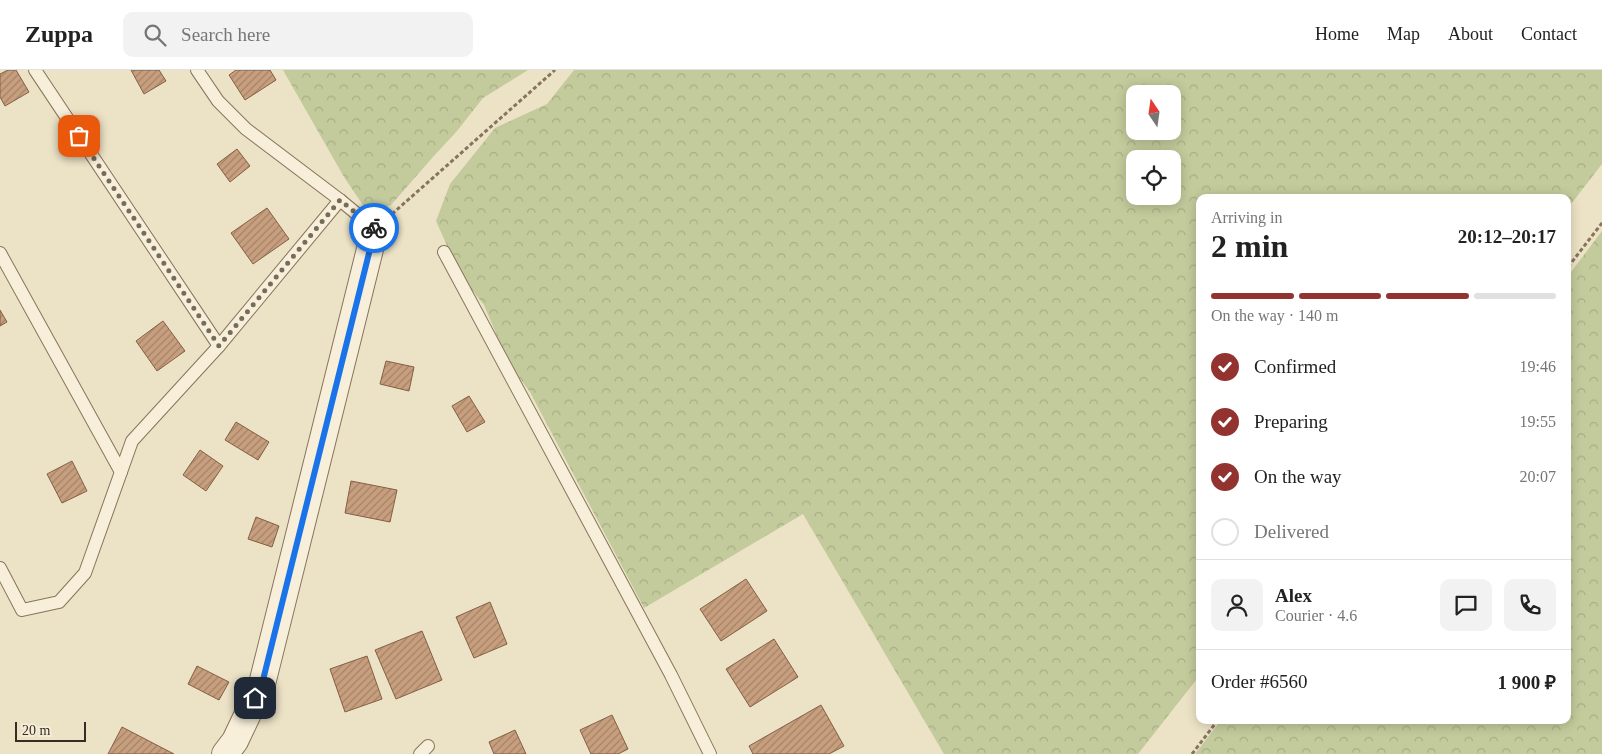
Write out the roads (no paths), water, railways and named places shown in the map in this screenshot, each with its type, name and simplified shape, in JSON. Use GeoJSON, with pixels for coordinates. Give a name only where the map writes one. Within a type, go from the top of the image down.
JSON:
{"type":"FeatureCollection","features":[{"type":"Feature","properties":{"kind":"street"},"geometry":{"type":"LineString","coordinates":[[225,754],[235,740],[262,684],[375,229]]}},
{"type":"Feature","properties":{"kind":"lane"},"geometry":{"type":"LineString","coordinates":[[35,70],[219,346]]}},
{"type":"Feature","properties":{"kind":"lane"},"geometry":{"type":"LineString","coordinates":[[198,70],[218,101],[246,129],[375,229]]}},
{"type":"Feature","properties":{"kind":"lane"},"geometry":{"type":"LineString","coordinates":[[0,568],[22,610],[59,602],[86,573],[132,441],[219,346],[340,200]]}},
{"type":"Feature","properties":{"kind":"lane"},"geometry":{"type":"LineString","coordinates":[[444,252],[671,675],[710,754]]}},
{"type":"Feature","properties":{"kind":"lane"},"geometry":{"type":"LineString","coordinates":[[0,254],[121,472]]}}]}
